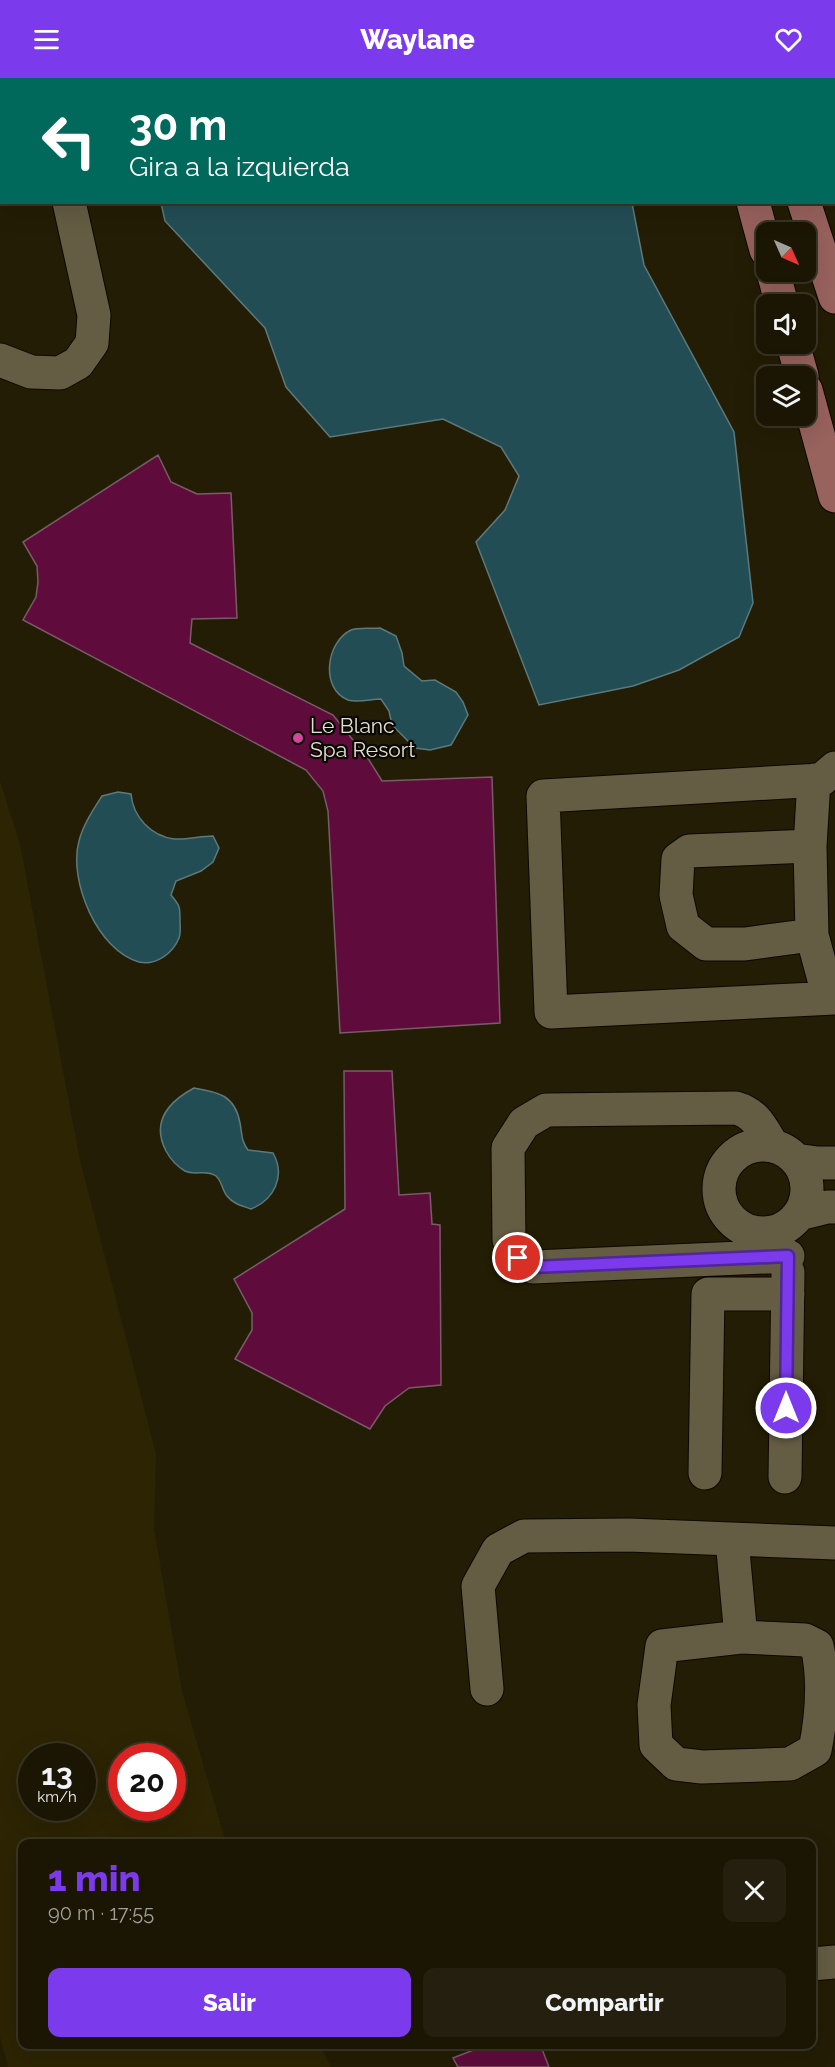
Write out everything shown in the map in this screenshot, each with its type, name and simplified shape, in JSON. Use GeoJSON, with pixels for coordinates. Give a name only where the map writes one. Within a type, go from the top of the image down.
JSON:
{"type":"FeatureCollection","features":[{"type":"Feature","properties":{"kind":"main road"},"geometry":{"type":"LineString","coordinates":[[754,204],[758,222]]}},
{"type":"Feature","properties":{"kind":"main road"},"geometry":{"type":"LineString","coordinates":[[805,204],[835,297]]}},
{"type":"Feature","properties":{"kind":"main road"},"geometry":{"type":"LineString","coordinates":[[816,426],[835,496]]}},
{"type":"Feature","properties":{"kind":"lane"},"geometry":{"type":"LineString","coordinates":[[0,360],[32,372],[60,373],[78,363],[92,343],[94,315],[69,204]]}},
{"type":"Feature","properties":{"kind":"lane"},"geometry":{"type":"LineString","coordinates":[[825,774],[810,846],[812,935],[832,998],[551,1012],[543,795],[825,774]]}},
{"type":"Feature","properties":{"kind":"lane"},"geometry":{"type":"LineString","coordinates":[[810,846],[689,851],[678,859],[676,895],[683,926],[706,944],[745,944],[812,935]]}},
{"type":"Feature","properties":{"kind":"lane"},"geometry":{"type":"LineString","coordinates":[[785,1477],[788,1294],[792,1232],[805,1202],[807,1188],[804,1173],[754,1117],[747,1111],[736,1108],[546,1110],[524,1123],[508,1148],[509,1240],[518,1258],[533,1267],[792,1232],[827,1207],[835,1207]]}},
{"type":"Feature","properties":{"kind":"lane"},"geometry":{"type":"LineString","coordinates":[[792,1232],[762,1234],[748,1231],[735,1224],[725,1214],[720,1201],[718,1187],[721,1172],[741,1150],[756,1145],[817,1163],[835,1163]]}},
{"type":"Feature","properties":{"kind":"lane"},"geometry":{"type":"LineString","coordinates":[[705,1473],[708,1294],[788,1294]]}},
{"type":"Feature","properties":{"kind":"lane"},"geometry":{"type":"LineString","coordinates":[[486,1689],[478,1586],[498,1550],[524,1536],[629,1535],[835,1544]]}},
{"type":"Feature","properties":{"kind":"lane"},"geometry":{"type":"LineString","coordinates":[[732,1540],[741,1637]]}},
{"type":"Feature","properties":{"kind":"lane"},"geometry":{"type":"LineString","coordinates":[[741,1637],[805,1640],[817,1646],[820,1662],[822,1717],[815,1750],[790,1764],[702,1767],[676,1764],[656,1745],[654,1705],[662,1646],[741,1637]]}},
{"type":"Feature","properties":{"kind":"lane"},"geometry":{"type":"LineString","coordinates":[[816,1964],[835,1962]]}},
{"type":"Feature","properties":{"kind":"sand"},"geometry":{"type":"Polygon","coordinates":[[[0,781],[20,844],[80,1160],[156,1454],[154,1529],[182,1691],[225,1839],[18,1839],[18,2049],[322,2049],[331,2067],[8,2067],[0,2037],[0,781]]]}},
{"type":"Feature","properties":{"kind":"water"},"geometry":{"type":"Polygon","coordinates":[[[161,204],[632,204],[644,265],[734,432],[753,603],[739,637],[679,670],[633,686],[539,705],[476,542],[505,510],[519,476],[501,447],[443,419],[330,437],[286,387],[265,328],[165,221],[161,204]]]}},
{"type":"Feature","properties":{"kind":"water"},"geometry":{"type":"Polygon","coordinates":[[[380,628],[396,636],[404,666],[422,681],[435,680],[456,692],[463,702],[468,715],[451,745],[430,750],[415,748],[392,725],[389,711],[381,699],[348,700],[333,686],[330,665],[336,644],[351,630],[380,628]]]}},
{"type":"Feature","properties":{"kind":"water"},"geometry":{"type":"Polygon","coordinates":[[[118,792],[131,794],[139,818],[158,834],[174,839],[213,836],[219,848],[213,862],[201,871],[176,881],[171,895],[179,908],[180,936],[173,949],[152,962],[139,962],[124,955],[111,944],[99,929],[90,912],[82,894],[78,875],[79,841],[86,823],[102,796],[118,792]]]}},
{"type":"Feature","properties":{"kind":"water"},"geometry":{"type":"Polygon","coordinates":[[[194,1088],[218,1093],[230,1101],[238,1114],[243,1140],[248,1150],[273,1153],[278,1170],[276,1186],[266,1200],[259,1205],[251,1209],[235,1203],[229,1199],[216,1176],[185,1171],[166,1151],[160,1131],[161,1122],[170,1106],[194,1088]]]}},
{"type":"Feature","properties":{"kind":"building","name":"Le Blanc Spa Resort"},"geometry":{"type":"Polygon","coordinates":[[[158,455],[171,482],[197,494],[231,493],[237,618],[192,619],[190,643],[333,715],[369,760],[382,781],[492,777],[500,1023],[340,1033],[328,811],[323,791],[306,770],[23,620],[36,597],[38,582],[37,566],[23,542],[158,455]]]}},
{"type":"Feature","properties":{"kind":"building"},"geometry":{"type":"Polygon","coordinates":[[[344,1071],[392,1071],[399,1195],[430,1193],[432,1224],[440,1225],[441,1385],[409,1388],[385,1406],[370,1429],[235,1359],[252,1330],[252,1313],[234,1279],[345,1209],[344,1071]]]}},
{"type":"Feature","properties":{"kind":"building"},"geometry":{"type":"Polygon","coordinates":[[[476,2049],[542,2049],[549,2067],[458,2067],[453,2058],[476,2049]]]}},
{"type":"Feature","properties":{"kind":"place","name":"Le Blanc Spa Resort"},"geometry":{"type":"Point","coordinates":[298,738]}},
{"type":"Feature","properties":{"kind":"route"},"geometry":{"type":"LineString","coordinates":[[518,1258],[533,1267],[788,1256],[786,1408]]}}]}
